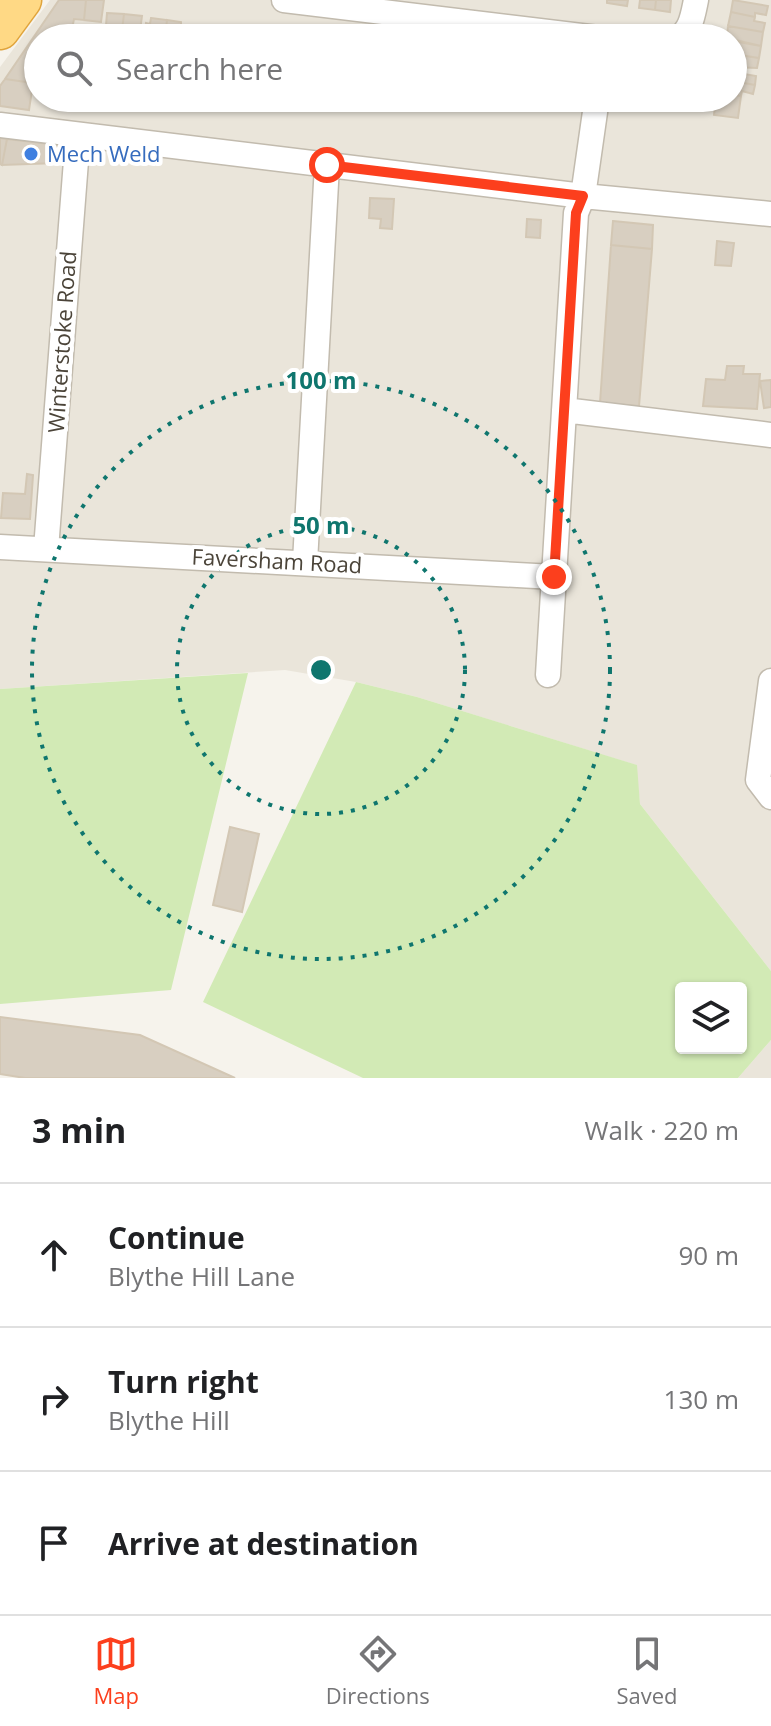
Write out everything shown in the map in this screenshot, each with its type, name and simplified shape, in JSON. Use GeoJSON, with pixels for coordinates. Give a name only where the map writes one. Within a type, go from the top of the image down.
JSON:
{"type":"FeatureCollection","features":[{"type":"Feature","properties":{"kind":"highway"},"geometry":{"type":"LineString","coordinates":[[0,30],[22,0]]}},
{"type":"Feature","properties":{"kind":"street"},"geometry":{"type":"LineString","coordinates":[[284,0],[482,24]]}},
{"type":"Feature","properties":{"kind":"street"},"geometry":{"type":"LineString","coordinates":[[690,24],[696,0]]}},
{"type":"Feature","properties":{"kind":"street"},"geometry":{"type":"LineString","coordinates":[[548,675],[576,213],[583,196],[595,112]]}},
{"type":"Feature","properties":{"kind":"street"},"geometry":{"type":"LineString","coordinates":[[0,125],[583,196],[771,214]]}},
{"type":"Feature","properties":{"kind":"street","name":"Winterstoke Road"},"geometry":{"type":"LineString","coordinates":[[46,549],[78,135]]}},
{"type":"Feature","properties":{"kind":"street"},"geometry":{"type":"LineString","coordinates":[[305,562],[327,165]]}},
{"type":"Feature","properties":{"kind":"street"},"geometry":{"type":"LineString","coordinates":[[564,410],[771,435]]}},
{"type":"Feature","properties":{"kind":"street","name":"Faversham Road"},"geometry":{"type":"LineString","coordinates":[[0,547],[554,577]]}},
{"type":"Feature","properties":{"kind":"street"},"geometry":{"type":"LineString","coordinates":[[771,681],[758,780],[771,797]]}},
{"type":"Feature","properties":{"kind":"shaded area"},"geometry":{"type":"Polygon","coordinates":[[[50,0],[771,0],[771,971],[640,804],[636,765],[417,697],[356,682],[285,670],[0,689],[0,67],[24,35],[24,112],[747,112],[747,24],[32,24],[50,0]]]}},
{"type":"Feature","properties":{"kind":"shaded area"},"geometry":{"type":"Polygon","coordinates":[[[771,1040],[771,1078],[738,1078],[771,1040]]]}},
{"type":"Feature","properties":{"kind":"green space"},"geometry":{"type":"Polygon","coordinates":[[[248,673],[171,990],[0,1004],[0,689],[248,673]]]}},
{"type":"Feature","properties":{"kind":"green space"},"geometry":{"type":"Polygon","coordinates":[[[356,682],[417,697],[637,765],[640,804],[771,971],[771,1040],[738,1078],[363,1078],[203,1002],[356,682]]]}},
{"type":"Feature","properties":{"kind":"building"},"geometry":{"type":"Polygon","coordinates":[[[59,0],[86,0],[84,20],[74,19],[73,24],[43,24],[59,0]]]}},
{"type":"Feature","properties":{"kind":"building"},"geometry":{"type":"Polygon","coordinates":[[[86,0],[104,0],[101,22],[84,20],[86,0]]]}},
{"type":"Feature","properties":{"kind":"building"},"geometry":{"type":"Polygon","coordinates":[[[607,0],[628,0],[627,6],[607,3],[607,0]]]}},
{"type":"Feature","properties":{"kind":"building"},"geometry":{"type":"Polygon","coordinates":[[[640,0],[656,0],[655,10],[639,8],[640,0]]]}},
{"type":"Feature","properties":{"kind":"building"},"geometry":{"type":"Polygon","coordinates":[[[656,0],[671,0],[670,12],[655,10],[656,0]]]}},
{"type":"Feature","properties":{"kind":"building"},"geometry":{"type":"Polygon","coordinates":[[[733,0],[768,6],[766,15],[755,13],[755,17],[731,12],[733,0]]]}},
{"type":"Feature","properties":{"kind":"building"},"geometry":{"type":"Polygon","coordinates":[[[731,12],[755,17],[754,21],[765,23],[763,32],[747,29],[747,24],[728,24],[731,12]]]}},
{"type":"Feature","properties":{"kind":"building"},"geometry":{"type":"Polygon","coordinates":[[[107,13],[124,14],[123,24],[106,24],[107,13]]]}},
{"type":"Feature","properties":{"kind":"building"},"geometry":{"type":"Polygon","coordinates":[[[124,14],[142,16],[141,24],[123,24],[124,14]]]}},
{"type":"Feature","properties":{"kind":"building"},"geometry":{"type":"Polygon","coordinates":[[[151,18],[167,20],[167,24],[150,24],[151,18]]]}},
{"type":"Feature","properties":{"kind":"building"},"geometry":{"type":"Polygon","coordinates":[[[167,20],[181,22],[181,24],[167,24],[167,20]]]}},
{"type":"Feature","properties":{"kind":"building"},"geometry":{"type":"Polygon","coordinates":[[[747,29],[763,32],[761,46],[747,43],[747,29]]]}},
{"type":"Feature","properties":{"kind":"building"},"geometry":{"type":"Polygon","coordinates":[[[747,44],[761,46],[759,58],[747,56],[747,44]]]}},
{"type":"Feature","properties":{"kind":"building"},"geometry":{"type":"Polygon","coordinates":[[[24,51],[24,82],[5,79],[24,51]]]}},
{"type":"Feature","properties":{"kind":"building"},"geometry":{"type":"Polygon","coordinates":[[[747,56],[759,58],[757,68],[747,68],[747,56]]]}},
{"type":"Feature","properties":{"kind":"building"},"geometry":{"type":"Polygon","coordinates":[[[747,74],[756,76],[755,85],[747,84],[747,74]]]}},
{"type":"Feature","properties":{"kind":"building"},"geometry":{"type":"Polygon","coordinates":[[[5,79],[24,82],[24,109],[0,106],[0,86],[5,79]]]}},
{"type":"Feature","properties":{"kind":"building"},"geometry":{"type":"Polygon","coordinates":[[[747,84],[755,85],[753,94],[747,92],[747,84]]]}},
{"type":"Feature","properties":{"kind":"building"},"geometry":{"type":"Polygon","coordinates":[[[714,112],[739,112],[738,118],[714,115],[714,112]]]}},
{"type":"Feature","properties":{"kind":"building"},"geometry":{"type":"Polygon","coordinates":[[[0,138],[7,139],[2,165],[0,164],[0,138]]]}},
{"type":"Feature","properties":{"kind":"building","name":"Mech Weld"},"geometry":{"type":"Polygon","coordinates":[[[7,139],[58,145],[57,163],[2,165],[7,139]]]}},
{"type":"Feature","properties":{"kind":"building"},"geometry":{"type":"Polygon","coordinates":[[[370,198],[394,199],[392,229],[380,228],[381,219],[369,218],[370,198]]]}},
{"type":"Feature","properties":{"kind":"building"},"geometry":{"type":"Polygon","coordinates":[[[527,219],[541,220],[540,238],[526,237],[527,219]]]}},
{"type":"Feature","properties":{"kind":"building"},"geometry":{"type":"Polygon","coordinates":[[[613,221],[653,225],[652,249],[611,245],[613,221]]]}},
{"type":"Feature","properties":{"kind":"building"},"geometry":{"type":"Polygon","coordinates":[[[717,241],[734,243],[731,266],[715,265],[717,241]]]}},
{"type":"Feature","properties":{"kind":"building"},"geometry":{"type":"Polygon","coordinates":[[[611,245],[652,249],[639,406],[600,403],[611,245]]]}},
{"type":"Feature","properties":{"kind":"building"},"geometry":{"type":"Polygon","coordinates":[[[727,366],[744,366],[743,374],[760,374],[757,409],[703,406],[706,379],[725,380],[727,366]]]}},
{"type":"Feature","properties":{"kind":"building"},"geometry":{"type":"Polygon","coordinates":[[[771,380],[771,407],[764,408],[760,381],[771,380]]]}},
{"type":"Feature","properties":{"kind":"building"},"geometry":{"type":"Polygon","coordinates":[[[27,474],[33,475],[30,519],[1,518],[3,493],[25,494],[27,474]]]}},
{"type":"Feature","properties":{"kind":"building"},"geometry":{"type":"Polygon","coordinates":[[[230,827],[259,834],[242,912],[213,905],[230,827]]]}},
{"type":"Feature","properties":{"kind":"building"},"geometry":{"type":"Polygon","coordinates":[[[0,1017],[140,1035],[235,1078],[25,1078],[0,1074],[0,1017]]]}},
{"type":"Feature","properties":{"kind":"place","name":"Mech Weld"},"geometry":{"type":"Point","coordinates":[31,154]}},
{"type":"Feature","properties":{"kind":"route"},"geometry":{"type":"LineString","coordinates":[[327,165],[583,196],[576,213],[554,577]]}}]}
